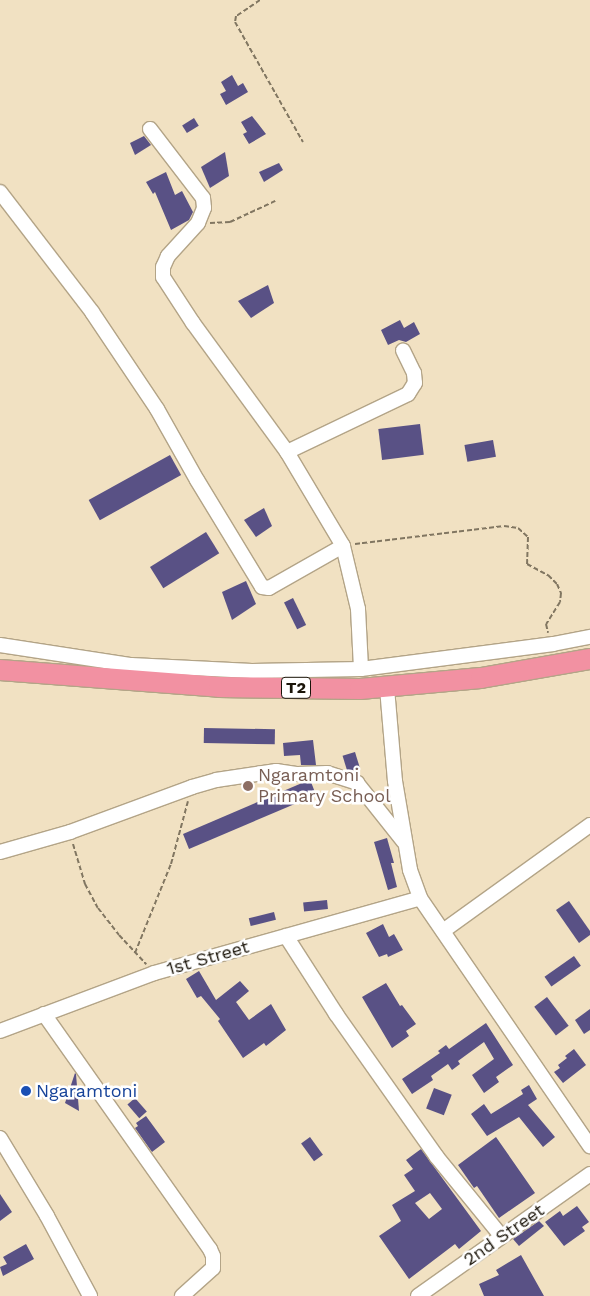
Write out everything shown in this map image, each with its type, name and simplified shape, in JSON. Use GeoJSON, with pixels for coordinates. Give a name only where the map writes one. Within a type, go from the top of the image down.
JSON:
{"type":"FeatureCollection","features":[{"type":"Feature","properties":{"kind":"highway","name":"T2"},"geometry":{"type":"LineString","coordinates":[[0,670],[219,687],[387,688],[481,678],[590,659]]}},
{"type":"Feature","properties":{"kind":"street"},"geometry":{"type":"LineString","coordinates":[[150,129],[203,198],[204,208],[198,223],[168,256],[163,267],[163,277],[193,324],[287,452],[343,546],[358,609],[361,668]]}},
{"type":"Feature","properties":{"kind":"street"},"geometry":{"type":"LineString","coordinates":[[0,192],[92,312],[157,409],[196,480],[262,588],[269,588],[343,546]]}},
{"type":"Feature","properties":{"kind":"street"},"geometry":{"type":"LineString","coordinates":[[287,452],[408,394],[415,383],[414,373],[403,350]]}},
{"type":"Feature","properties":{"kind":"street"},"geometry":{"type":"LineString","coordinates":[[0,645],[131,665],[252,671],[361,668],[553,644],[590,636]]}},
{"type":"Feature","properties":{"kind":"street"},"geometry":{"type":"LineString","coordinates":[[387,688],[391,751],[404,842],[410,870],[420,898],[590,1146]]}},
{"type":"Feature","properties":{"kind":"street"},"geometry":{"type":"LineString","coordinates":[[0,852],[70,832],[192,787],[216,780],[276,770],[298,774],[328,774],[357,784],[404,842]]}},
{"type":"Feature","properties":{"kind":"street"},"geometry":{"type":"LineString","coordinates":[[443,931],[590,825]]}},
{"type":"Feature","properties":{"kind":"street","name":"1st Street"},"geometry":{"type":"LineString","coordinates":[[0,1031],[154,973],[420,898]]}},
{"type":"Feature","properties":{"kind":"street"},"geometry":{"type":"LineString","coordinates":[[286,936],[336,1014],[436,1156],[502,1237]]}},
{"type":"Feature","properties":{"kind":"street"},"geometry":{"type":"LineString","coordinates":[[44,1014],[210,1249],[213,1256],[213,1268],[182,1296]]}},
{"type":"Feature","properties":{"kind":"street"},"geometry":{"type":"LineString","coordinates":[[0,1138],[47,1216],[90,1296]]}},
{"type":"Feature","properties":{"kind":"street","name":"2nd Street"},"geometry":{"type":"LineString","coordinates":[[418,1296],[590,1174]]}},
{"type":"Feature","properties":{"kind":"path"},"geometry":{"type":"LineString","coordinates":[[260,0],[236,16],[235,22],[303,142]]}},
{"type":"Feature","properties":{"kind":"path"},"geometry":{"type":"LineString","coordinates":[[198,223],[230,222],[275,201]]}},
{"type":"Feature","properties":{"kind":"path"},"geometry":{"type":"LineString","coordinates":[[343,546],[504,526],[518,528],[528,536],[527,564],[548,575],[557,584],[561,593],[560,602],[546,624],[553,644]]}},
{"type":"Feature","properties":{"kind":"path"},"geometry":{"type":"LineString","coordinates":[[135,953],[171,864],[192,787]]}},
{"type":"Feature","properties":{"kind":"path"},"geometry":{"type":"LineString","coordinates":[[70,832],[78,866],[94,900],[119,935],[154,973]]}},
{"type":"Feature","properties":{"kind":"building"},"geometry":{"type":"Polygon","coordinates":[[[232,75],[238,86],[243,83],[248,92],[226,105],[220,94],[226,91],[221,82],[232,75]]]}},
{"type":"Feature","properties":{"kind":"building"},"geometry":{"type":"Polygon","coordinates":[[[252,116],[266,134],[249,144],[243,134],[247,132],[241,122],[252,116]]]}},
{"type":"Feature","properties":{"kind":"building"},"geometry":{"type":"Polygon","coordinates":[[[194,118],[199,126],[187,133],[182,125],[194,118]]]}},
{"type":"Feature","properties":{"kind":"building"},"geometry":{"type":"Polygon","coordinates":[[[144,136],[151,145],[135,155],[130,143],[144,136]]]}},
{"type":"Feature","properties":{"kind":"building"},"geometry":{"type":"Polygon","coordinates":[[[225,152],[229,176],[210,188],[201,167],[225,152]]]}},
{"type":"Feature","properties":{"kind":"building"},"geometry":{"type":"Polygon","coordinates":[[[279,163],[283,170],[264,182],[259,172],[279,163]]]}},
{"type":"Feature","properties":{"kind":"building"},"geometry":{"type":"Polygon","coordinates":[[[166,172],[175,195],[182,191],[193,212],[189,220],[171,230],[155,192],[153,194],[146,182],[166,172]]]}},
{"type":"Feature","properties":{"kind":"building"},"geometry":{"type":"Polygon","coordinates":[[[268,285],[274,303],[251,318],[238,301],[268,285]]]}},
{"type":"Feature","properties":{"kind":"building"},"geometry":{"type":"Polygon","coordinates":[[[400,320],[404,328],[414,322],[420,334],[406,342],[399,340],[388,345],[381,330],[400,320]]]}},
{"type":"Feature","properties":{"kind":"building"},"geometry":{"type":"Polygon","coordinates":[[[420,424],[424,455],[382,460],[378,429],[420,424]]]}},
{"type":"Feature","properties":{"kind":"building"},"geometry":{"type":"Polygon","coordinates":[[[493,440],[496,457],[467,462],[464,445],[493,440]]]}},
{"type":"Feature","properties":{"kind":"building"},"geometry":{"type":"Polygon","coordinates":[[[170,455],[181,475],[100,520],[89,500],[170,455]]]}},
{"type":"Feature","properties":{"kind":"building"},"geometry":{"type":"Polygon","coordinates":[[[264,508],[272,526],[256,537],[244,520],[264,508]]]}},
{"type":"Feature","properties":{"kind":"building"},"geometry":{"type":"Polygon","coordinates":[[[206,532],[219,553],[163,588],[150,567],[206,532]]]}},
{"type":"Feature","properties":{"kind":"building"},"geometry":{"type":"Polygon","coordinates":[[[246,581],[256,604],[232,620],[222,592],[246,581]]]}},
{"type":"Feature","properties":{"kind":"building"},"geometry":{"type":"Polygon","coordinates":[[[293,598],[306,625],[297,629],[284,602],[293,598]]]}},
{"type":"Feature","properties":{"kind":"building"},"geometry":{"type":"Polygon","coordinates":[[[204,728],[275,729],[275,744],[204,743],[204,728]]]}},
{"type":"Feature","properties":{"kind":"building"},"geometry":{"type":"Polygon","coordinates":[[[313,740],[316,765],[301,765],[300,755],[284,756],[283,743],[313,740]]]}},
{"type":"Feature","properties":{"kind":"building"},"geometry":{"type":"Polygon","coordinates":[[[355,752],[360,768],[348,772],[343,756],[355,752]]]}},
{"type":"Feature","properties":{"kind":"building"},"geometry":{"type":"Polygon","coordinates":[[[311,782],[316,795],[189,849],[183,834],[302,783],[311,782]]]}},
{"type":"Feature","properties":{"kind":"building"},"geometry":{"type":"Polygon","coordinates":[[[387,838],[394,863],[391,863],[397,887],[388,890],[374,842],[387,838]]]}},
{"type":"Feature","properties":{"kind":"building"},"geometry":{"type":"Polygon","coordinates":[[[327,900],[328,909],[304,911],[303,903],[327,900]]]}},
{"type":"Feature","properties":{"kind":"building"},"geometry":{"type":"Polygon","coordinates":[[[569,901],[590,931],[590,935],[579,943],[556,910],[569,901]]]}},
{"type":"Feature","properties":{"kind":"building"},"geometry":{"type":"Polygon","coordinates":[[[274,912],[276,920],[251,926],[249,918],[274,912]]]}},
{"type":"Feature","properties":{"kind":"building"},"geometry":{"type":"Polygon","coordinates":[[[383,924],[389,937],[394,934],[403,950],[388,957],[387,954],[379,957],[366,933],[383,924]]]}},
{"type":"Feature","properties":{"kind":"building"},"geometry":{"type":"Polygon","coordinates":[[[574,956],[581,966],[551,986],[545,977],[574,956]]]}},
{"type":"Feature","properties":{"kind":"building"},"geometry":{"type":"Polygon","coordinates":[[[199,971],[216,1000],[240,981],[249,991],[236,1002],[249,1020],[271,1004],[286,1030],[266,1046],[264,1043],[243,1058],[218,1021],[220,1019],[201,996],[197,998],[186,979],[199,971]]]}},
{"type":"Feature","properties":{"kind":"building"},"geometry":{"type":"Polygon","coordinates":[[[386,983],[400,1006],[402,1005],[416,1024],[406,1031],[409,1036],[392,1048],[362,997],[386,983]]]}},
{"type":"Feature","properties":{"kind":"building"},"geometry":{"type":"Polygon","coordinates":[[[547,997],[569,1026],[556,1035],[534,1007],[547,997]]]}},
{"type":"Feature","properties":{"kind":"building"},"geometry":{"type":"Polygon","coordinates":[[[590,1009],[590,1030],[584,1034],[575,1020],[590,1009]]]}},
{"type":"Feature","properties":{"kind":"building"},"geometry":{"type":"Polygon","coordinates":[[[486,1023],[513,1065],[496,1077],[499,1082],[484,1093],[472,1075],[494,1059],[484,1042],[458,1061],[460,1064],[452,1070],[448,1064],[431,1076],[433,1080],[412,1094],[402,1079],[440,1053],[438,1051],[446,1045],[449,1049],[486,1023]]]}},
{"type":"Feature","properties":{"kind":"building"},"geometry":{"type":"Polygon","coordinates":[[[574,1049],[586,1065],[563,1083],[554,1072],[560,1068],[558,1065],[567,1058],[565,1056],[574,1049]]]}},
{"type":"Feature","properties":{"kind":"building"},"geometry":{"type":"Polygon","coordinates":[[[76,1074],[79,1111],[65,1103],[76,1074]]]}},
{"type":"Feature","properties":{"kind":"building"},"geometry":{"type":"Polygon","coordinates":[[[529,1085],[537,1099],[528,1105],[555,1137],[543,1147],[519,1117],[487,1136],[471,1114],[484,1104],[491,1114],[523,1094],[521,1090],[529,1085]]]}},
{"type":"Feature","properties":{"kind":"building"},"geometry":{"type":"Polygon","coordinates":[[[434,1088],[452,1095],[444,1115],[426,1109],[434,1088]]]}},
{"type":"Feature","properties":{"kind":"building"},"geometry":{"type":"Polygon","coordinates":[[[135,1098],[147,1112],[139,1118],[127,1105],[135,1098]]]}},
{"type":"Feature","properties":{"kind":"building"},"geometry":{"type":"Polygon","coordinates":[[[146,1116],[165,1142],[152,1152],[135,1128],[138,1126],[136,1123],[146,1116]]]}},
{"type":"Feature","properties":{"kind":"building"},"geometry":{"type":"Polygon","coordinates":[[[310,1137],[323,1155],[314,1161],[301,1143],[310,1137]]]}},
{"type":"Feature","properties":{"kind":"building"},"geometry":{"type":"Polygon","coordinates":[[[496,1137],[535,1193],[499,1218],[477,1186],[474,1188],[458,1165],[496,1137]]]}},
{"type":"Feature","properties":{"kind":"building"},"geometry":{"type":"Polygon","coordinates":[[[421,1149],[481,1231],[459,1249],[455,1244],[409,1279],[379,1236],[401,1221],[392,1205],[415,1191],[404,1175],[413,1169],[406,1160],[421,1149]],[[430,1193],[415,1203],[429,1219],[442,1209],[430,1193]]]}},
{"type":"Feature","properties":{"kind":"building"},"geometry":{"type":"Polygon","coordinates":[[[0,1194],[12,1212],[0,1221],[0,1194]]]}},
{"type":"Feature","properties":{"kind":"building"},"geometry":{"type":"Polygon","coordinates":[[[577,1206],[589,1222],[582,1227],[585,1231],[564,1246],[545,1222],[560,1211],[563,1216],[577,1206]]]}},
{"type":"Feature","properties":{"kind":"building"},"geometry":{"type":"Polygon","coordinates":[[[539,1221],[544,1226],[519,1246],[513,1239],[539,1221]]]}},
{"type":"Feature","properties":{"kind":"building"},"geometry":{"type":"Polygon","coordinates":[[[26,1244],[34,1259],[3,1276],[0,1267],[7,1264],[3,1257],[26,1244]]]}},
{"type":"Feature","properties":{"kind":"building"},"geometry":{"type":"Polygon","coordinates":[[[521,1255],[544,1296],[484,1296],[479,1284],[499,1275],[496,1270],[521,1255]]]}},
{"type":"Feature","properties":{"kind":"place","name":"Ngaramtoni Primary School"},"geometry":{"type":"Point","coordinates":[248,786]}},
{"type":"Feature","properties":{"kind":"place","name":"Ngaramtoni"},"geometry":{"type":"Point","coordinates":[26,1091]}}]}
